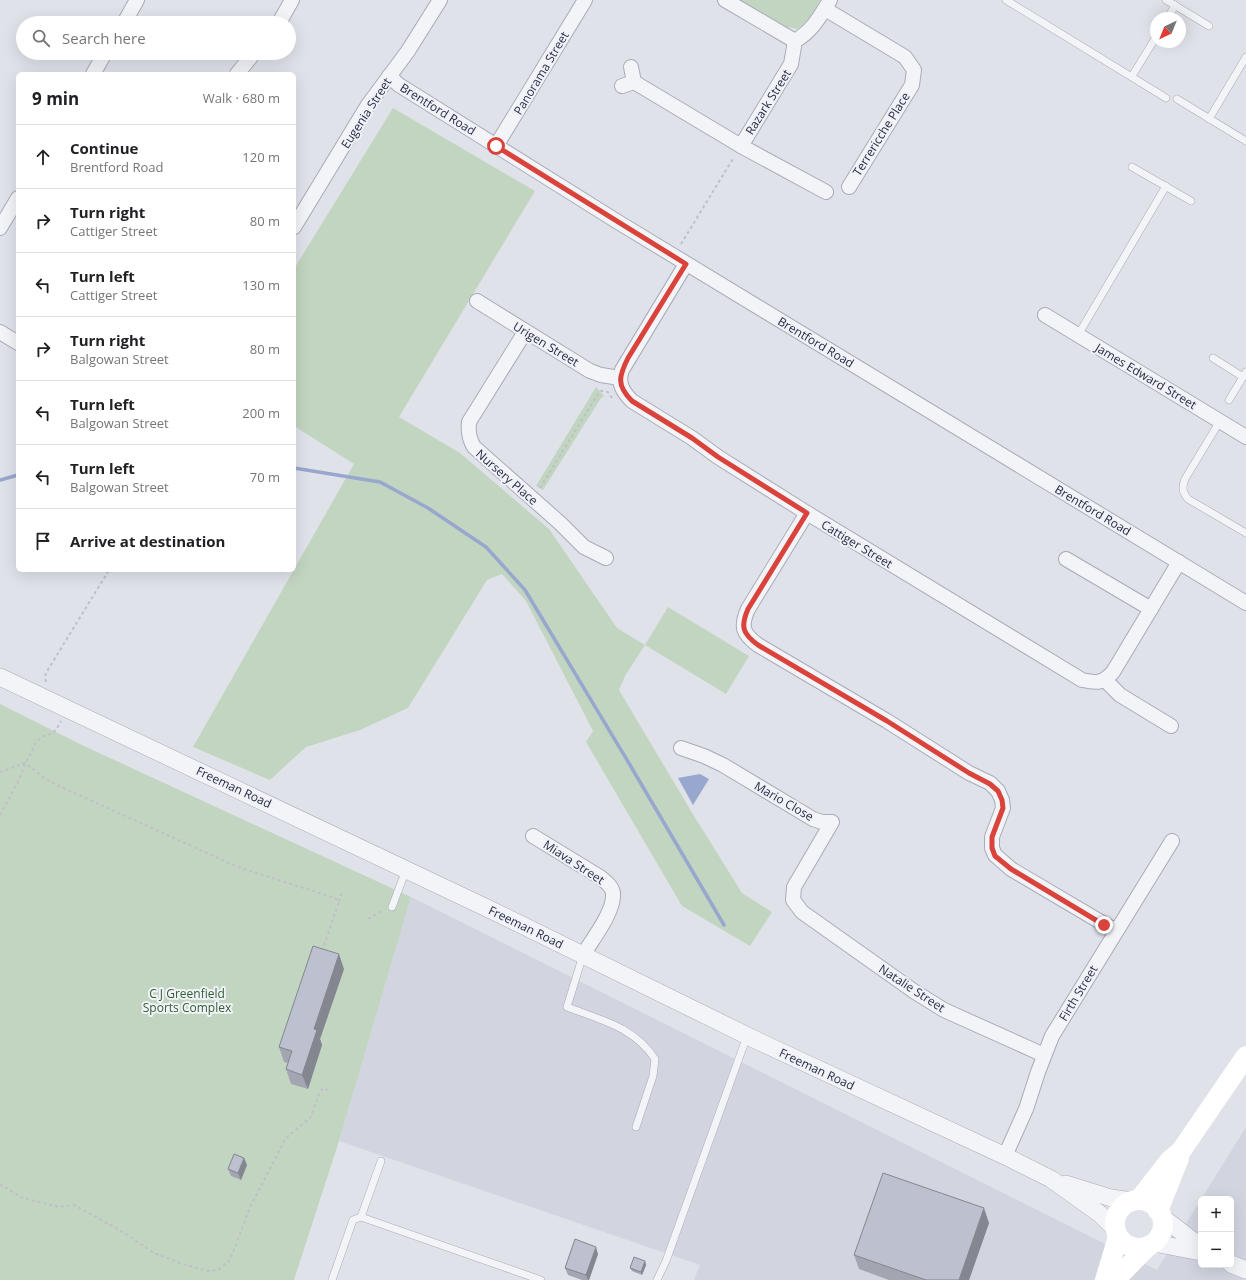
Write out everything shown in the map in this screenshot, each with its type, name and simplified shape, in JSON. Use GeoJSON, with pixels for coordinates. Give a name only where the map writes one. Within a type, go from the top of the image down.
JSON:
{"type":"FeatureCollection","features":[{"type":"Feature","properties":{"kind":"main road"},"geometry":{"type":"LineString","coordinates":[[1135,1200],[1170,1160],[1181,1150],[1246,1056]]}},
{"type":"Feature","properties":{"kind":"main road"},"geometry":{"type":"LineString","coordinates":[[1160,1214],[1181,1150]]}},
{"type":"Feature","properties":{"kind":"main road"},"geometry":{"type":"LineString","coordinates":[[1105,1280],[1117,1233],[1115,1222],[1116,1215],[1125,1204],[1135,1200],[1146,1201],[1153,1205],[1160,1214],[1163,1224],[1161,1231],[1158,1238],[1115,1280]]}},
{"type":"Feature","properties":{"kind":"main road"},"geometry":{"type":"LineString","coordinates":[[1117,1233],[1124,1243],[1131,1247],[1140,1248],[1151,1244]]}},
{"type":"Feature","properties":{"kind":"street"},"geometry":{"type":"LineString","coordinates":[[128,16],[137,0]]}},
{"type":"Feature","properties":{"kind":"street"},"geometry":{"type":"LineString","coordinates":[[283,16],[292,0]]}},
{"type":"Feature","properties":{"kind":"street","name":"Eugenia Street"},"geometry":{"type":"LineString","coordinates":[[296,224],[368,105],[408,51],[440,0]]}},
{"type":"Feature","properties":{"kind":"street","name":"Panorama Street"},"geometry":{"type":"LineString","coordinates":[[496,146],[586,0]]}},
{"type":"Feature","properties":{"kind":"street"},"geometry":{"type":"LineString","coordinates":[[726,0],[795,41],[813,27],[827,4]]}},
{"type":"Feature","properties":{"kind":"street","name":"Terrericche Place"},"geometry":{"type":"LineString","coordinates":[[827,4],[905,57],[914,70],[912,85],[849,187]]}},
{"type":"Feature","properties":{"kind":"street","name":"Razark Street"},"geometry":{"type":"LineString","coordinates":[[741,146],[791,64],[795,41]]}},
{"type":"Feature","properties":{"kind":"street"},"geometry":{"type":"LineString","coordinates":[[94,72],[102,60]]}},
{"type":"Feature","properties":{"kind":"street"},"geometry":{"type":"LineString","coordinates":[[239,72],[248,60]]}},
{"type":"Feature","properties":{"kind":"street"},"geometry":{"type":"LineString","coordinates":[[631,67],[628,84],[826,192]]}},
{"type":"Feature","properties":{"kind":"street","name":"Brentford Road"},"geometry":{"type":"LineString","coordinates":[[389,76],[399,85],[686,264],[1246,603]]}},
{"type":"Feature","properties":{"kind":"street"},"geometry":{"type":"LineString","coordinates":[[0,228],[16,201]]}},
{"type":"Feature","properties":{"kind":"street"},"geometry":{"type":"LineString","coordinates":[[624,393],[620,378],[622,370],[686,264]]}},
{"type":"Feature","properties":{"kind":"street","name":"Urigen Street"},"geometry":{"type":"LineString","coordinates":[[476,301],[524,332],[590,371],[601,375],[620,378]]}},
{"type":"Feature","properties":{"kind":"street","name":"James Edward Street"},"geometry":{"type":"LineString","coordinates":[[1045,315],[1246,437]]}},
{"type":"Feature","properties":{"kind":"street"},"geometry":{"type":"LineString","coordinates":[[0,332],[16,342]]}},
{"type":"Feature","properties":{"kind":"street","name":"Nursery Place"},"geometry":{"type":"LineString","coordinates":[[524,332],[469,422],[468,434],[474,447],[584,547],[606,558]]}},
{"type":"Feature","properties":{"kind":"street","name":"Cattiger Street"},"geometry":{"type":"LineString","coordinates":[[624,393],[632,401],[807,513],[1082,680],[1095,682],[1105,680]]}},
{"type":"Feature","properties":{"kind":"street"},"geometry":{"type":"LineString","coordinates":[[807,513],[744,616],[743,625],[745,633],[751,640],[765,649],[887,721],[969,773],[990,784],[998,791],[1002,800],[1003,808],[992,837],[992,848],[995,856],[1011,869],[1116,931]]}},
{"type":"Feature","properties":{"kind":"street"},"geometry":{"type":"LineString","coordinates":[[1066,559],[1151,609]]}},
{"type":"Feature","properties":{"kind":"street"},"geometry":{"type":"LineString","coordinates":[[1171,726],[1120,695],[1105,680],[1113,672],[1179,562]]}},
{"type":"Feature","properties":{"kind":"street","name":"Freeman Road"},"geometry":{"type":"LineString","coordinates":[[0,677],[491,910],[747,1036],[1005,1156],[1051,1179],[1100,1214],[1117,1233]]}},
{"type":"Feature","properties":{"kind":"street","name":"Mario Close"},"geometry":{"type":"LineString","coordinates":[[680,748],[704,756],[723,765],[813,819],[822,822],[832,822],[794,887],[793,900]]}},
{"type":"Feature","properties":{"kind":"street","name":"Miava Street"},"geometry":{"type":"LineString","coordinates":[[533,836],[600,877],[608,883],[613,893],[610,910],[583,955]]}},
{"type":"Feature","properties":{"kind":"street","name":"Firth Street"},"geometry":{"type":"LineString","coordinates":[[1005,1156],[1026,1109],[1052,1036],[1172,841]]}},
{"type":"Feature","properties":{"kind":"street","name":"Natalie Street"},"geometry":{"type":"LineString","coordinates":[[793,900],[802,912],[915,992],[944,1010],[1044,1055]]}},
{"type":"Feature","properties":{"kind":"street","name":"Freeman Road"},"geometry":{"type":"LineString","coordinates":[[1051,1179],[1111,1198],[1135,1200]]}},
{"type":"Feature","properties":{"kind":"street"},"geometry":{"type":"LineString","coordinates":[[1160,1214],[1198,1245]]}},
{"type":"Feature","properties":{"kind":"street"},"geometry":{"type":"LineString","coordinates":[[1151,1244],[1198,1252]]}},
{"type":"Feature","properties":{"kind":"street"},"geometry":{"type":"LineString","coordinates":[[1234,1265],[1246,1270]]}},
{"type":"Feature","properties":{"kind":"lane"},"geometry":{"type":"LineString","coordinates":[[1006,0],[1166,98]]}},
{"type":"Feature","properties":{"kind":"lane"},"geometry":{"type":"LineString","coordinates":[[1166,0],[1209,26]]}},
{"type":"Feature","properties":{"kind":"lane"},"geometry":{"type":"LineString","coordinates":[[1172,12],[1175,6]]}},
{"type":"Feature","properties":{"kind":"lane"},"geometry":{"type":"LineString","coordinates":[[1132,76],[1150,47]]}},
{"type":"Feature","properties":{"kind":"lane"},"geometry":{"type":"LineString","coordinates":[[1209,119],[1246,57]]}},
{"type":"Feature","properties":{"kind":"lane"},"geometry":{"type":"LineString","coordinates":[[1177,99],[1246,141]]}},
{"type":"Feature","properties":{"kind":"lane"},"geometry":{"type":"LineString","coordinates":[[1132,167],[1191,201]]}},
{"type":"Feature","properties":{"kind":"lane"},"geometry":{"type":"LineString","coordinates":[[1078,335],[1166,186]]}},
{"type":"Feature","properties":{"kind":"lane"},"geometry":{"type":"LineString","coordinates":[[1213,358],[1245,374],[1229,400]]}},
{"type":"Feature","properties":{"kind":"lane"},"geometry":{"type":"LineString","coordinates":[[1220,421],[1185,478],[1182,486],[1184,494],[1188,499],[1246,533]]}},
{"type":"Feature","properties":{"kind":"lane"},"geometry":{"type":"LineString","coordinates":[[392,907],[406,870]]}},
{"type":"Feature","properties":{"kind":"lane"},"geometry":{"type":"LineString","coordinates":[[583,955],[567,1007],[621,1027],[648,1047],[655,1059],[654,1076],[636,1127]]}},
{"type":"Feature","properties":{"kind":"lane"},"geometry":{"type":"LineString","coordinates":[[657,1280],[666,1261],[747,1036]]}},
{"type":"Feature","properties":{"kind":"lane"},"geometry":{"type":"LineString","coordinates":[[361,1217],[381,1161]]}},
{"type":"Feature","properties":{"kind":"lane"},"geometry":{"type":"LineString","coordinates":[[332,1280],[353,1220],[361,1217],[541,1280]]}},
{"type":"Feature","properties":{"kind":"path"},"geometry":{"type":"LineString","coordinates":[[681,244],[741,146]]}},
{"type":"Feature","properties":{"kind":"path"},"geometry":{"type":"LineString","coordinates":[[533,500],[601,390],[605,391],[612,398],[624,393]]}},
{"type":"Feature","properties":{"kind":"path"},"geometry":{"type":"LineString","coordinates":[[47,684],[44,677],[46,673],[108,572]]}},
{"type":"Feature","properties":{"kind":"path"},"geometry":{"type":"LineString","coordinates":[[0,815],[19,780],[24,763],[29,757],[36,742],[43,736],[51,734],[56,730],[62,720]]}},
{"type":"Feature","properties":{"kind":"path"},"geometry":{"type":"LineString","coordinates":[[0,772],[24,763]]}},
{"type":"Feature","properties":{"kind":"path"},"geometry":{"type":"LineString","coordinates":[[24,763],[46,779],[59,786],[221,860],[238,867],[334,898],[339,902]]}},
{"type":"Feature","properties":{"kind":"path"},"geometry":{"type":"LineString","coordinates":[[322,954],[342,891]]}},
{"type":"Feature","properties":{"kind":"path"},"geometry":{"type":"LineString","coordinates":[[368,919],[381,911],[390,912],[392,907]]}},
{"type":"Feature","properties":{"kind":"path"},"geometry":{"type":"LineString","coordinates":[[0,1184],[31,1200],[59,1207],[74,1205],[123,1232],[154,1253],[161,1256],[208,1271],[218,1270],[228,1262],[250,1207],[286,1138],[310,1118],[319,1094],[323,1088],[330,1091]]}},
{"type":"Feature","properties":{"kind":"shaded area"},"geometry":{"type":"Polygon","coordinates":[[[411,897],[1157,1270],[1198,1204],[1198,1268],[1234,1268],[1234,1196],[1203,1196],[1246,1127],[1246,1280],[694,1280],[700,1265],[339,1141],[411,897]]]}},
{"type":"Feature","properties":{"kind":"green space"},"geometry":{"type":"Polygon","coordinates":[[[738,0],[820,0],[810,18],[798,29],[782,26],[738,0]]]}},
{"type":"Feature","properties":{"kind":"green space"},"geometry":{"type":"Polygon","coordinates":[[[393,108],[535,191],[399,417],[460,453],[549,529],[617,628],[645,645],[625,676],[619,690],[742,893],[772,912],[750,946],[682,906],[586,742],[593,731],[526,601],[502,574],[487,580],[408,708],[360,730],[306,747],[270,780],[193,747],[293,572],[296,572],[296,566],[354,464],[296,427],[296,266],[393,108]]]}},
{"type":"Feature","properties":{"kind":"green space"},"geometry":{"type":"Polygon","coordinates":[[[596,387],[604,396],[601,398],[543,490],[536,486],[596,387]]]}},
{"type":"Feature","properties":{"kind":"green space"},"geometry":{"type":"Polygon","coordinates":[[[668,607],[749,656],[726,694],[645,645],[668,607]]]}},
{"type":"Feature","properties":{"kind":"green space","name":"C J Greenfield Sports Complex"},"geometry":{"type":"Polygon","coordinates":[[[0,704],[84,746],[411,897],[339,1141],[294,1280],[0,1280],[0,704]]]}},
{"type":"Feature","properties":{"kind":"water"},"geometry":{"type":"Polygon","coordinates":[[[700,774],[709,779],[693,805],[678,778],[700,774]]]}},
{"type":"Feature","properties":{"kind":"building"},"geometry":{"type":"Polygon","coordinates":[[[313,946],[339,954],[314,1029],[317,1030],[302,1075],[286,1069],[292,1051],[279,1047],[313,946]]]}},
{"type":"Feature","properties":{"kind":"building"},"geometry":{"type":"Polygon","coordinates":[[[234,1154],[244,1158],[238,1173],[228,1169],[234,1154]]]}},
{"type":"Feature","properties":{"kind":"building"},"geometry":{"type":"Polygon","coordinates":[[[883,1173],[984,1208],[959,1280],[926,1280],[854,1255],[883,1173]]]}},
{"type":"Feature","properties":{"kind":"building"},"geometry":{"type":"Polygon","coordinates":[[[575,1239],[596,1247],[586,1275],[565,1268],[575,1239]]]}},
{"type":"Feature","properties":{"kind":"building"},"geometry":{"type":"Polygon","coordinates":[[[634,1257],[645,1261],[641,1272],[630,1268],[634,1257]]]}},
{"type":"Feature","properties":{"kind":"waterway"},"geometry":{"type":"LineString","coordinates":[[296,468],[380,482],[428,508],[486,547],[525,590],[724,925]]}},
{"type":"Feature","properties":{"kind":"waterway"},"geometry":{"type":"LineString","coordinates":[[0,480],[16,476]]}},
{"type":"Feature","properties":{"kind":"route"},"geometry":{"type":"LineString","coordinates":[[496,146],[686,264],[628,358],[620,374],[620,378],[624,393],[632,401],[807,513],[744,616],[743,625],[745,633],[758,645],[887,721],[969,773],[990,784],[998,791],[1002,800],[1003,808],[992,837],[992,848],[995,856],[1011,869],[1104,925]]}}]}
